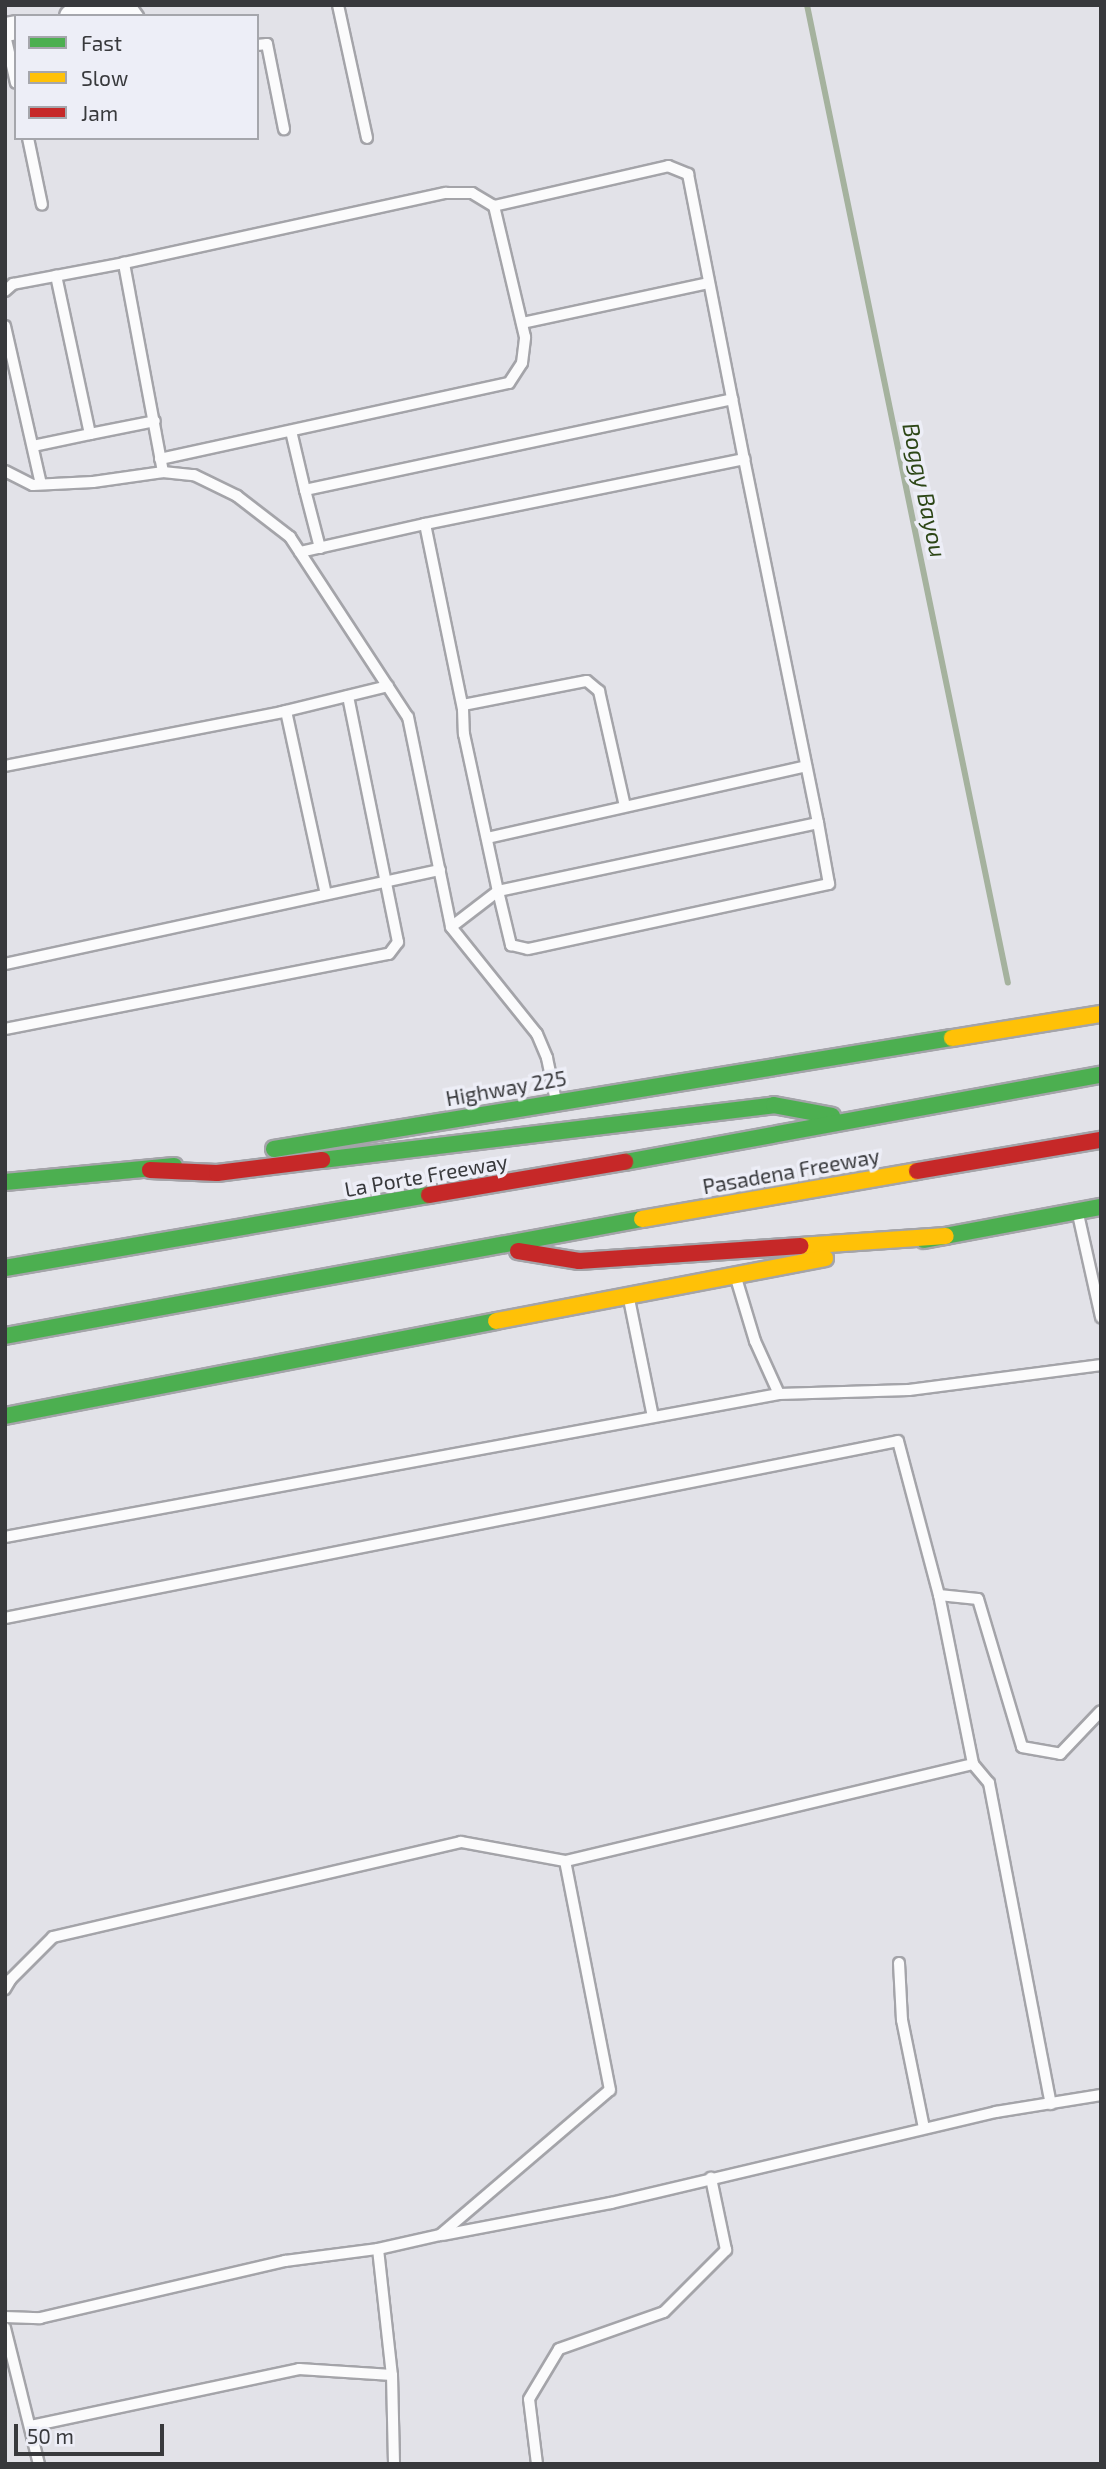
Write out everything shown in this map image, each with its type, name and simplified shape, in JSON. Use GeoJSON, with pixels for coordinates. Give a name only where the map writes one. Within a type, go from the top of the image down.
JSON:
{"type":"FeatureCollection","features":[{"type":"Feature","properties":{"kind":"main road","name":"Highway 225"},"geometry":{"type":"LineString","coordinates":[[5,1182],[150,1170],[556,1101],[1101,1014]]}},
{"type":"Feature","properties":{"kind":"main road","name":"Pasadena Freeway"},"geometry":{"type":"LineString","coordinates":[[854,1121],[1101,1075]]}},
{"type":"Feature","properties":{"kind":"main road"},"geometry":{"type":"LineString","coordinates":[[150,1170],[217,1173],[774,1105],[854,1121]]}},
{"type":"Feature","properties":{"kind":"main road","name":"La Porte Freeway"},"geometry":{"type":"LineString","coordinates":[[5,1268],[854,1121]]}},
{"type":"Feature","properties":{"kind":"main road","name":"Pasadena Freeway"},"geometry":{"type":"LineString","coordinates":[[489,1246],[1101,1140]]}},
{"type":"Feature","properties":{"kind":"main road"},"geometry":{"type":"LineString","coordinates":[[5,1416],[1101,1207]]}},
{"type":"Feature","properties":{"kind":"main road"},"geometry":{"type":"LineString","coordinates":[[5,1336],[489,1246],[579,1261],[946,1236]]}},
{"type":"Feature","properties":{"kind":"street"},"geometry":{"type":"LineString","coordinates":[[81,14],[124,5]]}},
{"type":"Feature","properties":{"kind":"lane"},"geometry":{"type":"LineString","coordinates":[[338,5],[367,138]]}},
{"type":"Feature","properties":{"kind":"lane"},"geometry":{"type":"LineString","coordinates":[[5,35],[14,74]]}},
{"type":"Feature","properties":{"kind":"lane"},"geometry":{"type":"LineString","coordinates":[[259,45],[267,44],[284,129]]}},
{"type":"Feature","properties":{"kind":"lane"},"geometry":{"type":"LineString","coordinates":[[28,140],[42,205]]}},
{"type":"Feature","properties":{"kind":"lane"},"geometry":{"type":"LineString","coordinates":[[5,290],[13,284],[124,263],[446,193],[472,193],[494,206],[668,166],[688,174],[830,884],[528,949],[511,945],[464,734],[463,705],[425,524]]}},
{"type":"Feature","properties":{"kind":"lane"},"geometry":{"type":"LineString","coordinates":[[160,459],[509,383],[522,363],[525,337],[494,206]]}},
{"type":"Feature","properties":{"kind":"lane"},"geometry":{"type":"LineString","coordinates":[[124,263],[163,472]]}},
{"type":"Feature","properties":{"kind":"lane"},"geometry":{"type":"LineString","coordinates":[[56,276],[90,434]]}},
{"type":"Feature","properties":{"kind":"lane"},"geometry":{"type":"LineString","coordinates":[[522,323],[708,283]]}},
{"type":"Feature","properties":{"kind":"lane"},"geometry":{"type":"LineString","coordinates":[[5,326],[41,484]]}},
{"type":"Feature","properties":{"kind":"lane"},"geometry":{"type":"LineString","coordinates":[[305,490],[732,399]]}},
{"type":"Feature","properties":{"kind":"lane"},"geometry":{"type":"LineString","coordinates":[[33,446],[155,421]]}},
{"type":"Feature","properties":{"kind":"lane"},"geometry":{"type":"LineString","coordinates":[[290,431],[320,548]]}},
{"type":"Feature","properties":{"kind":"lane"},"geometry":{"type":"LineString","coordinates":[[300,552],[744,460]]}},
{"type":"Feature","properties":{"kind":"lane"},"geometry":{"type":"LineString","coordinates":[[5,471],[33,485],[93,482],[163,472],[194,475],[237,496],[290,537],[408,717],[451,927],[537,1034],[547,1058],[556,1101]]}},
{"type":"Feature","properties":{"kind":"lane"},"geometry":{"type":"LineString","coordinates":[[463,705],[587,681],[599,691],[625,806]]}},
{"type":"Feature","properties":{"kind":"lane"},"geometry":{"type":"LineString","coordinates":[[5,766],[286,711],[388,686]]}},
{"type":"Feature","properties":{"kind":"lane"},"geometry":{"type":"LineString","coordinates":[[5,1029],[389,954],[398,942],[348,696]]}},
{"type":"Feature","properties":{"kind":"lane"},"geometry":{"type":"LineString","coordinates":[[286,711],[326,894]]}},
{"type":"Feature","properties":{"kind":"lane"},"geometry":{"type":"LineString","coordinates":[[486,838],[806,766]]}},
{"type":"Feature","properties":{"kind":"lane"},"geometry":{"type":"LineString","coordinates":[[451,927],[498,891],[817,823]]}},
{"type":"Feature","properties":{"kind":"lane"},"geometry":{"type":"LineString","coordinates":[[5,964],[439,870]]}},
{"type":"Feature","properties":{"kind":"lane"},"geometry":{"type":"LineString","coordinates":[[1077,1210],[1096,1270],[1101,1317]]}},
{"type":"Feature","properties":{"kind":"lane"},"geometry":{"type":"LineString","coordinates":[[735,1276],[755,1341],[779,1394]]}},
{"type":"Feature","properties":{"kind":"lane"},"geometry":{"type":"LineString","coordinates":[[629,1296],[653,1417]]}},
{"type":"Feature","properties":{"kind":"lane"},"geometry":{"type":"LineString","coordinates":[[5,1537],[779,1394],[909,1390],[1101,1365]]}},
{"type":"Feature","properties":{"kind":"lane"},"geometry":{"type":"LineString","coordinates":[[5,1618],[898,1441],[939,1595],[974,1764],[989,1783],[1051,2104]]}},
{"type":"Feature","properties":{"kind":"lane"},"geometry":{"type":"LineString","coordinates":[[939,1595],[978,1599],[1023,1747],[1060,1754],[1101,1711]]}},
{"type":"Feature","properties":{"kind":"lane"},"geometry":{"type":"LineString","coordinates":[[5,1989],[11,1979],[53,1937],[447,1845],[461,1842],[565,1861],[974,1764]]}},
{"type":"Feature","properties":{"kind":"lane"},"geometry":{"type":"LineString","coordinates":[[440,2235],[610,2090],[565,1861]]}},
{"type":"Feature","properties":{"kind":"lane"},"geometry":{"type":"LineString","coordinates":[[899,1963],[902,2020],[924,2128]]}},
{"type":"Feature","properties":{"kind":"lane"},"geometry":{"type":"LineString","coordinates":[[5,2317],[40,2318],[285,2261],[378,2249],[611,2203],[996,2112],[1101,2095]]}},
{"type":"Feature","properties":{"kind":"lane"},"geometry":{"type":"LineString","coordinates":[[537,2464],[529,2399],[559,2348],[664,2312],[726,2249],[712,2178]]}},
{"type":"Feature","properties":{"kind":"lane"},"geometry":{"type":"LineString","coordinates":[[378,2249],[392,2375],[394,2464]]}},
{"type":"Feature","properties":{"kind":"lane"},"geometry":{"type":"LineString","coordinates":[[5,2328],[39,2464]]}},
{"type":"Feature","properties":{"kind":"lane"},"geometry":{"type":"LineString","coordinates":[[30,2426],[299,2369],[392,2375]]}},
{"type":"Feature","properties":{"kind":"waterway","name":"Boggy Bayou"},"geometry":{"type":"LineString","coordinates":[[807,5],[1008,983]]}},
{"type":"Feature","properties":{"kind":"traffic: fast"},"geometry":{"type":"LineString","coordinates":[[274,1149],[952,1038]]}},
{"type":"Feature","properties":{"kind":"traffic: fast"},"geometry":{"type":"LineString","coordinates":[[625,1162],[1101,1075]]}},
{"type":"Feature","properties":{"kind":"traffic: fast"},"geometry":{"type":"LineString","coordinates":[[322,1160],[774,1105],[832,1116]]}},
{"type":"Feature","properties":{"kind":"traffic: fast"},"geometry":{"type":"LineString","coordinates":[[5,1182],[174,1166]]}},
{"type":"Feature","properties":{"kind":"traffic: fast"},"geometry":{"type":"LineString","coordinates":[[5,1268],[429,1195]]}},
{"type":"Feature","properties":{"kind":"traffic: fast"},"geometry":{"type":"LineString","coordinates":[[924,1240],[1101,1207]]}},
{"type":"Feature","properties":{"kind":"traffic: fast"},"geometry":{"type":"LineString","coordinates":[[5,1336],[642,1219]]}},
{"type":"Feature","properties":{"kind":"traffic: fast"},"geometry":{"type":"LineString","coordinates":[[5,1416],[496,1321]]}},
{"type":"Feature","properties":{"kind":"traffic: slow"},"geometry":{"type":"LineString","coordinates":[[952,1038],[1101,1014]]}},
{"type":"Feature","properties":{"kind":"traffic: slow"},"geometry":{"type":"LineString","coordinates":[[642,1219],[917,1171]]}},
{"type":"Feature","properties":{"kind":"traffic: slow"},"geometry":{"type":"LineString","coordinates":[[800,1246],[946,1236]]}},
{"type":"Feature","properties":{"kind":"traffic: slow"},"geometry":{"type":"LineString","coordinates":[[496,1321],[825,1258]]}},
{"type":"Feature","properties":{"kind":"traffic: jam"},"geometry":{"type":"LineString","coordinates":[[917,1171],[1101,1140]]}},
{"type":"Feature","properties":{"kind":"traffic: jam"},"geometry":{"type":"LineString","coordinates":[[150,1170],[217,1173],[322,1160]]}},
{"type":"Feature","properties":{"kind":"traffic: jam"},"geometry":{"type":"LineString","coordinates":[[429,1195],[625,1162]]}},
{"type":"Feature","properties":{"kind":"traffic: jam"},"geometry":{"type":"LineString","coordinates":[[518,1251],[579,1261],[800,1246]]}}]}
